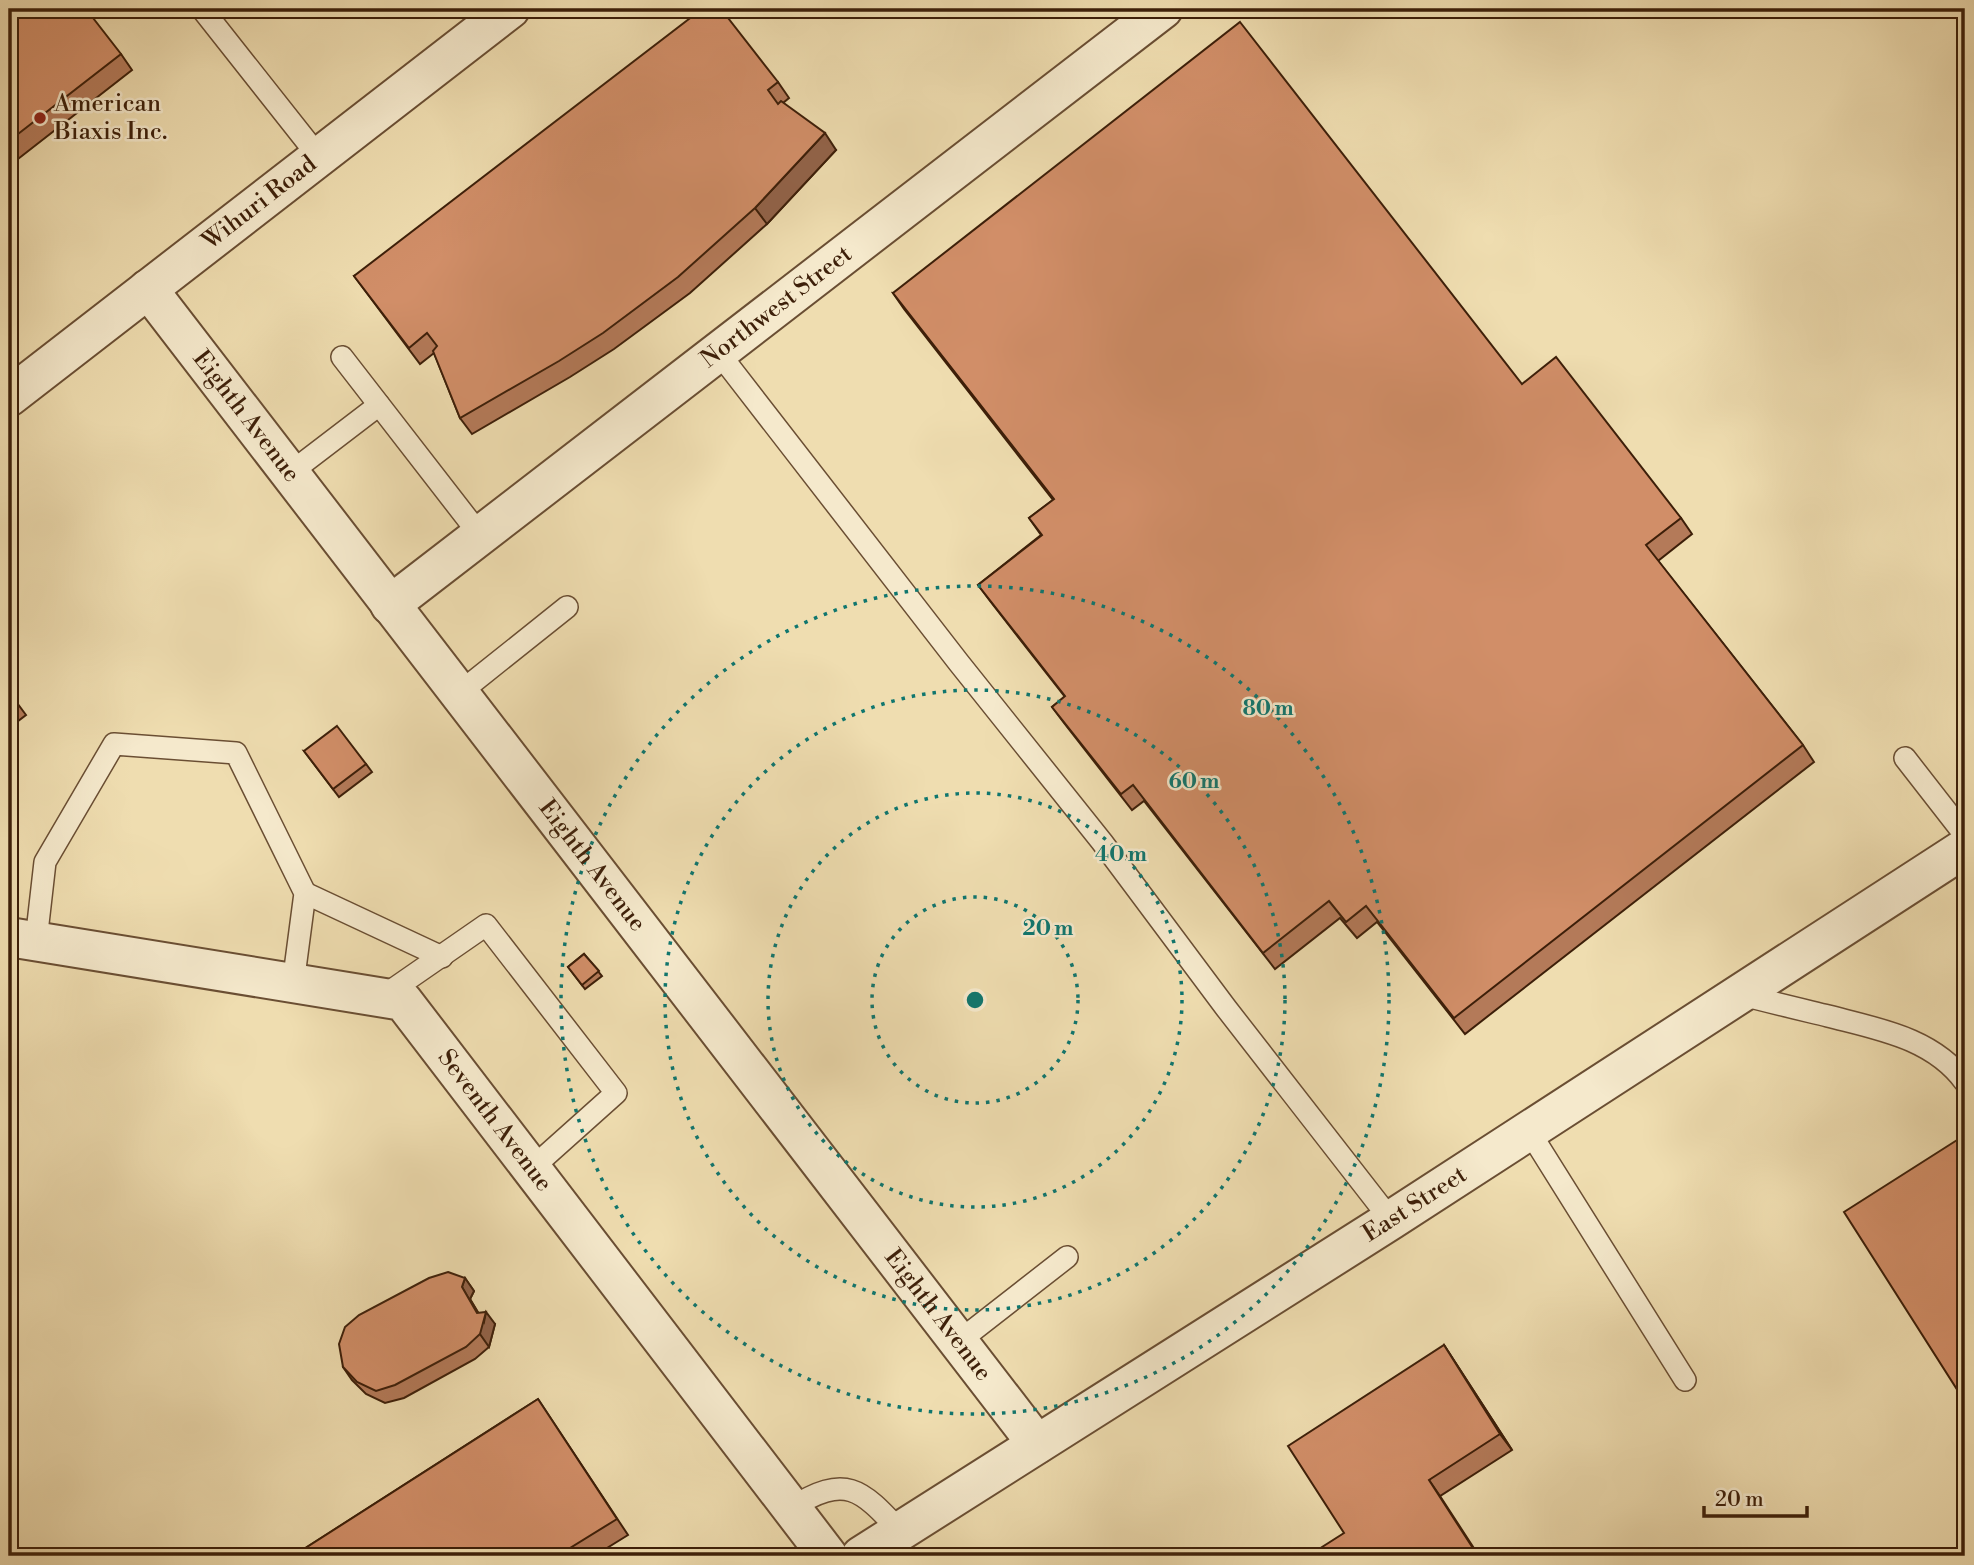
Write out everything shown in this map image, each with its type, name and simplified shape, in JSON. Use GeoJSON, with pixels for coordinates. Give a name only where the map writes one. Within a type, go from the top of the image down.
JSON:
{"type":"FeatureCollection","features":[{"type":"Feature","properties":{"kind":"street","name":"Wihuri Road"},"geometry":{"type":"LineString","coordinates":[[9,397],[510,9]]}},
{"type":"Feature","properties":{"kind":"street","name":"Northwest Street"},"geometry":{"type":"LineString","coordinates":[[390,605],[1163,9]]}},
{"type":"Feature","properties":{"kind":"street","name":"Eighth Avenue"},"geometry":{"type":"LineString","coordinates":[[148,289],[1037,1444]]}},
{"type":"Feature","properties":{"kind":"street","name":"East Street"},"geometry":{"type":"LineString","coordinates":[[862,1556],[1391,1220],[1965,848]]}},
{"type":"Feature","properties":{"kind":"street","name":"Seventh Avenue"},"geometry":{"type":"LineString","coordinates":[[23,939],[403,1001],[828,1556]]}},
{"type":"Feature","properties":{"kind":"lane"},"geometry":{"type":"LineString","coordinates":[[202,9],[319,157]]}},
{"type":"Feature","properties":{"kind":"lane"},"geometry":{"type":"LineString","coordinates":[[718,352],[951,653],[1102,842],[1226,1008],[1391,1220]]}},
{"type":"Feature","properties":{"kind":"lane"},"geometry":{"type":"LineString","coordinates":[[342,357],[480,535]]}},
{"type":"Feature","properties":{"kind":"lane"},"geometry":{"type":"LineString","coordinates":[[290,473],[379,405]]}},
{"type":"Feature","properties":{"kind":"lane"},"geometry":{"type":"LineString","coordinates":[[458,694],[567,607]]}},
{"type":"Feature","properties":{"kind":"lane"},"geometry":{"type":"LineString","coordinates":[[23,939],[45,862],[114,744],[236,753],[306,893],[293,984]]}},
{"type":"Feature","properties":{"kind":"lane"},"geometry":{"type":"LineString","coordinates":[[1905,758],[1965,835]]}},
{"type":"Feature","properties":{"kind":"lane"},"geometry":{"type":"LineString","coordinates":[[306,893],[442,957]]}},
{"type":"Feature","properties":{"kind":"lane"},"geometry":{"type":"LineString","coordinates":[[381,998],[486,925],[616,1093],[531,1169]]}},
{"type":"Feature","properties":{"kind":"lane"},"geometry":{"type":"LineString","coordinates":[[1739,995],[1888,1031],[1940,1057],[1965,1082]]}},
{"type":"Feature","properties":{"kind":"lane"},"geometry":{"type":"LineString","coordinates":[[1529,1131],[1685,1380]]}},
{"type":"Feature","properties":{"kind":"lane"},"geometry":{"type":"LineString","coordinates":[[958,1342],[1067,1257]]}},
{"type":"Feature","properties":{"kind":"lane"},"geometry":{"type":"LineString","coordinates":[[791,1508],[821,1491],[837,1488],[854,1490],[872,1501],[900,1531]]}},
{"type":"Feature","properties":{"kind":"building","name":"American Biaxis Inc."},"geometry":{"type":"Polygon","coordinates":[[[9,9],[86,9],[121,54],[9,141],[9,9]]]}},
{"type":"Feature","properties":{"kind":"building"},"geometry":{"type":"Polygon","coordinates":[[[702,9],[721,9],[778,82],[768,90],[778,104],[781,101],[825,133],[755,208],[678,277],[603,333],[460,418],[433,351],[437,346],[427,333],[409,348],[354,276],[702,9]]]}},
{"type":"Feature","properties":{"kind":"building"},"geometry":{"type":"Polygon","coordinates":[[[1240,22],[1522,384],[1556,357],[1681,518],[1646,545],[1803,745],[1454,1018],[1366,906],[1346,922],[1329,901],[1263,953],[1133,785],[1121,794],[1052,707],[1065,696],[978,585],[1042,535],[1029,518],[1054,499],[893,293],[1240,22]]]}},
{"type":"Feature","properties":{"kind":"building"},"geometry":{"type":"Polygon","coordinates":[[[9,692],[17,703],[9,709],[9,692]]]}},
{"type":"Feature","properties":{"kind":"building"},"geometry":{"type":"Polygon","coordinates":[[[337,726],[366,764],[333,789],[304,751],[337,726]]]}},
{"type":"Feature","properties":{"kind":"building"},"geometry":{"type":"Polygon","coordinates":[[[584,954],[599,971],[582,985],[568,967],[584,954]]]}},
{"type":"Feature","properties":{"kind":"building"},"geometry":{"type":"Polygon","coordinates":[[[1965,1135],[1965,1402],[1844,1212],[1965,1135]]]}},
{"type":"Feature","properties":{"kind":"building"},"geometry":{"type":"Polygon","coordinates":[[[448,1272],[465,1278],[462,1287],[477,1313],[486,1312],[480,1334],[466,1347],[395,1385],[376,1391],[357,1382],[343,1367],[339,1344],[345,1327],[359,1315],[429,1278],[448,1272]]]}},
{"type":"Feature","properties":{"kind":"building"},"geometry":{"type":"Polygon","coordinates":[[[1444,1345],[1500,1434],[1429,1480],[1478,1556],[1308,1556],[1344,1533],[1288,1446],[1444,1345]]]}},
{"type":"Feature","properties":{"kind":"building"},"geometry":{"type":"Polygon","coordinates":[[[538,1399],[617,1519],[557,1556],[293,1556],[538,1399]]]}},
{"type":"Feature","properties":{"kind":"place","name":"American Biaxis Inc."},"geometry":{"type":"Point","coordinates":[40,118]}}]}
